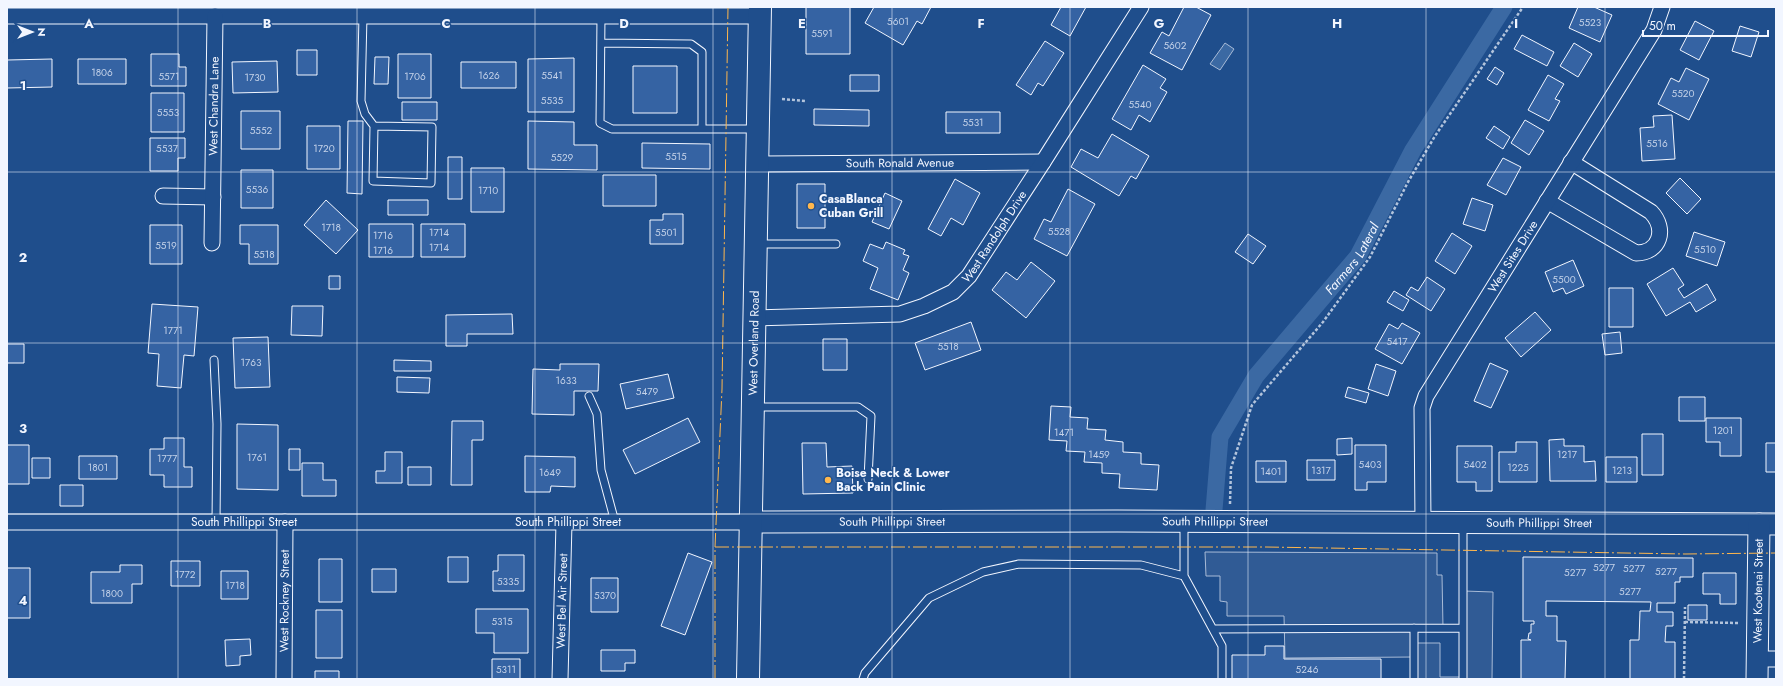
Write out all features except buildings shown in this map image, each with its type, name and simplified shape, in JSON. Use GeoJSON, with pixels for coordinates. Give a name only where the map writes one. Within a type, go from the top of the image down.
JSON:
{"type":"FeatureCollection","features":[{"type":"Feature","properties":{"kind":"main road","name":"West Overland Road"},"geometry":{"type":"LineString","coordinates":[[748,679],[760,12]]}},
{"type":"Feature","properties":{"kind":"street","name":"West Randolph Drive"},"geometry":{"type":"LineString","coordinates":[[754,318],[900,314],[924,306],[953,292],[969,276],[1141,7]]}},
{"type":"Feature","properties":{"kind":"street","name":"West Sites Drive"},"geometry":{"type":"LineString","coordinates":[[1423,522],[1424,402],[1654,30],[1662,7]]}},
{"type":"Feature","properties":{"kind":"street"},"geometry":{"type":"LineString","coordinates":[[7,16],[215,16],[281,12],[363,16],[435,12],[600,16],[760,12]]}},
{"type":"Feature","properties":{"kind":"street","name":"West Chandra Lane"},"geometry":{"type":"LineString","coordinates":[[212,243],[215,16]]}},
{"type":"Feature","properties":{"kind":"street","name":"South Ronald Avenue"},"geometry":{"type":"LineString","coordinates":[[757,164],[1043,162]]}},
{"type":"Feature","properties":{"kind":"street"},"geometry":{"type":"LineString","coordinates":[[1547,201],[1636,254],[1642,254],[1650,250],[1657,243],[1660,234],[1660,225],[1654,215],[1571,162]]}},
{"type":"Feature","properties":{"kind":"street"},"geometry":{"type":"LineString","coordinates":[[164,196],[212,197]]}},
{"type":"Feature","properties":{"kind":"street","name":"South Phillippi Street"},"geometry":{"type":"LineString","coordinates":[[7,522],[564,523],[1230,521],[1767,524]]}},
{"type":"Feature","properties":{"kind":"street","name":"West Rockney Street"},"geometry":{"type":"LineString","coordinates":[[284,679],[285,522]]}},
{"type":"Feature","properties":{"kind":"street","name":"West Bel Air Street"},"geometry":{"type":"LineString","coordinates":[[560,679],[564,523]]}},
{"type":"Feature","properties":{"kind":"street","name":"West Kootenai Street"},"geometry":{"type":"LineString","coordinates":[[1763,666],[1767,524]]}},
{"type":"Feature","properties":{"kind":"lane"},"geometry":{"type":"LineString","coordinates":[[363,16],[360,101],[374,126],[373,181],[432,183],[432,127],[374,126]]}},
{"type":"Feature","properties":{"kind":"lane"},"geometry":{"type":"LineString","coordinates":[[600,16],[600,122],[612,129],[758,129]]}},
{"type":"Feature","properties":{"kind":"lane"},"geometry":{"type":"LineString","coordinates":[[600,43],[691,44],[702,52],[702,129]]}},
{"type":"Feature","properties":{"kind":"lane"},"geometry":{"type":"LineString","coordinates":[[756,244],[836,244]]}},
{"type":"Feature","properties":{"kind":"lane"},"geometry":{"type":"LineString","coordinates":[[214,360],[217,424],[216,522]]}},
{"type":"Feature","properties":{"kind":"lane"},"geometry":{"type":"LineString","coordinates":[[589,396],[598,414],[601,470],[615,522]]}},
{"type":"Feature","properties":{"kind":"lane"},"geometry":{"type":"LineString","coordinates":[[753,407],[858,407],[871,416],[868,479]]}},
{"type":"Feature","properties":{"kind":"lane"},"geometry":{"type":"LineString","coordinates":[[1184,521],[1184,576],[1222,646],[1222,679]]}},
{"type":"Feature","properties":{"kind":"lane"},"geometry":{"type":"LineString","coordinates":[[1464,522],[1464,679]]}},
{"type":"Feature","properties":{"kind":"lane"},"geometry":{"type":"LineString","coordinates":[[863,679],[865,673],[929,598],[983,572],[1019,564],[1141,566],[1184,576]]}},
{"type":"Feature","properties":{"kind":"lane"},"geometry":{"type":"LineString","coordinates":[[1414,628],[1414,679]]}},
{"type":"Feature","properties":{"kind":"lane"},"geometry":{"type":"LineString","coordinates":[[1213,629],[1464,628]]}},
{"type":"Feature","properties":{"kind":"path"},"geometry":{"type":"LineString","coordinates":[[1230,521],[1231,468],[1252,405],[1323,322],[1370,257],[1408,182],[1435,136],[1523,7]]}},
{"type":"Feature","properties":{"kind":"path"},"geometry":{"type":"LineString","coordinates":[[782,99],[805,101]]}},
{"type":"Feature","properties":{"kind":"path"},"geometry":{"type":"LineString","coordinates":[[1684,679],[1685,607]]}},
{"type":"Feature","properties":{"kind":"path"},"geometry":{"type":"LineString","coordinates":[[1685,622],[1744,624]]}},
{"type":"Feature","properties":{"kind":"shaded area"},"geometry":{"type":"Polygon","coordinates":[[[1225,43],[1234,49],[1220,70],[1210,64],[1225,43]]]}},
{"type":"Feature","properties":{"kind":"shaded area"},"geometry":{"type":"Polygon","coordinates":[[[1205,552],[1437,553],[1437,575],[1442,575],[1443,628],[1414,628],[1414,643],[1440,643],[1440,677],[1465,677],[1464,591],[1493,592],[1492,679],[1414,679],[1414,657],[1285,658],[1284,616],[1227,616],[1227,602],[1220,601],[1220,576],[1206,576],[1205,552]]]}},
{"type":"Feature","properties":{"kind":"waterway","name":"Farmers Lateral"},"geometry":{"type":"LineString","coordinates":[[1214,510],[1220,437],[1256,376],[1358,256],[1413,150],[1504,7]]}},
{"type":"Feature","properties":{"kind":"power"},"geometry":{"type":"LineString","coordinates":[[715,679],[715,547],[722,389],[728,7]]}},
{"type":"Feature","properties":{"kind":"power"},"geometry":{"type":"LineString","coordinates":[[715,547],[1266,547],[1685,554],[1776,553]]}},
{"type":"Feature","properties":{"kind":"place","name":"CasaBlanca Cuban Grill"},"geometry":{"type":"Point","coordinates":[811,206]}},
{"type":"Feature","properties":{"kind":"place","name":"Boise Neck & Lower Back Pain Clinic"},"geometry":{"type":"Point","coordinates":[828,480]}}]}
